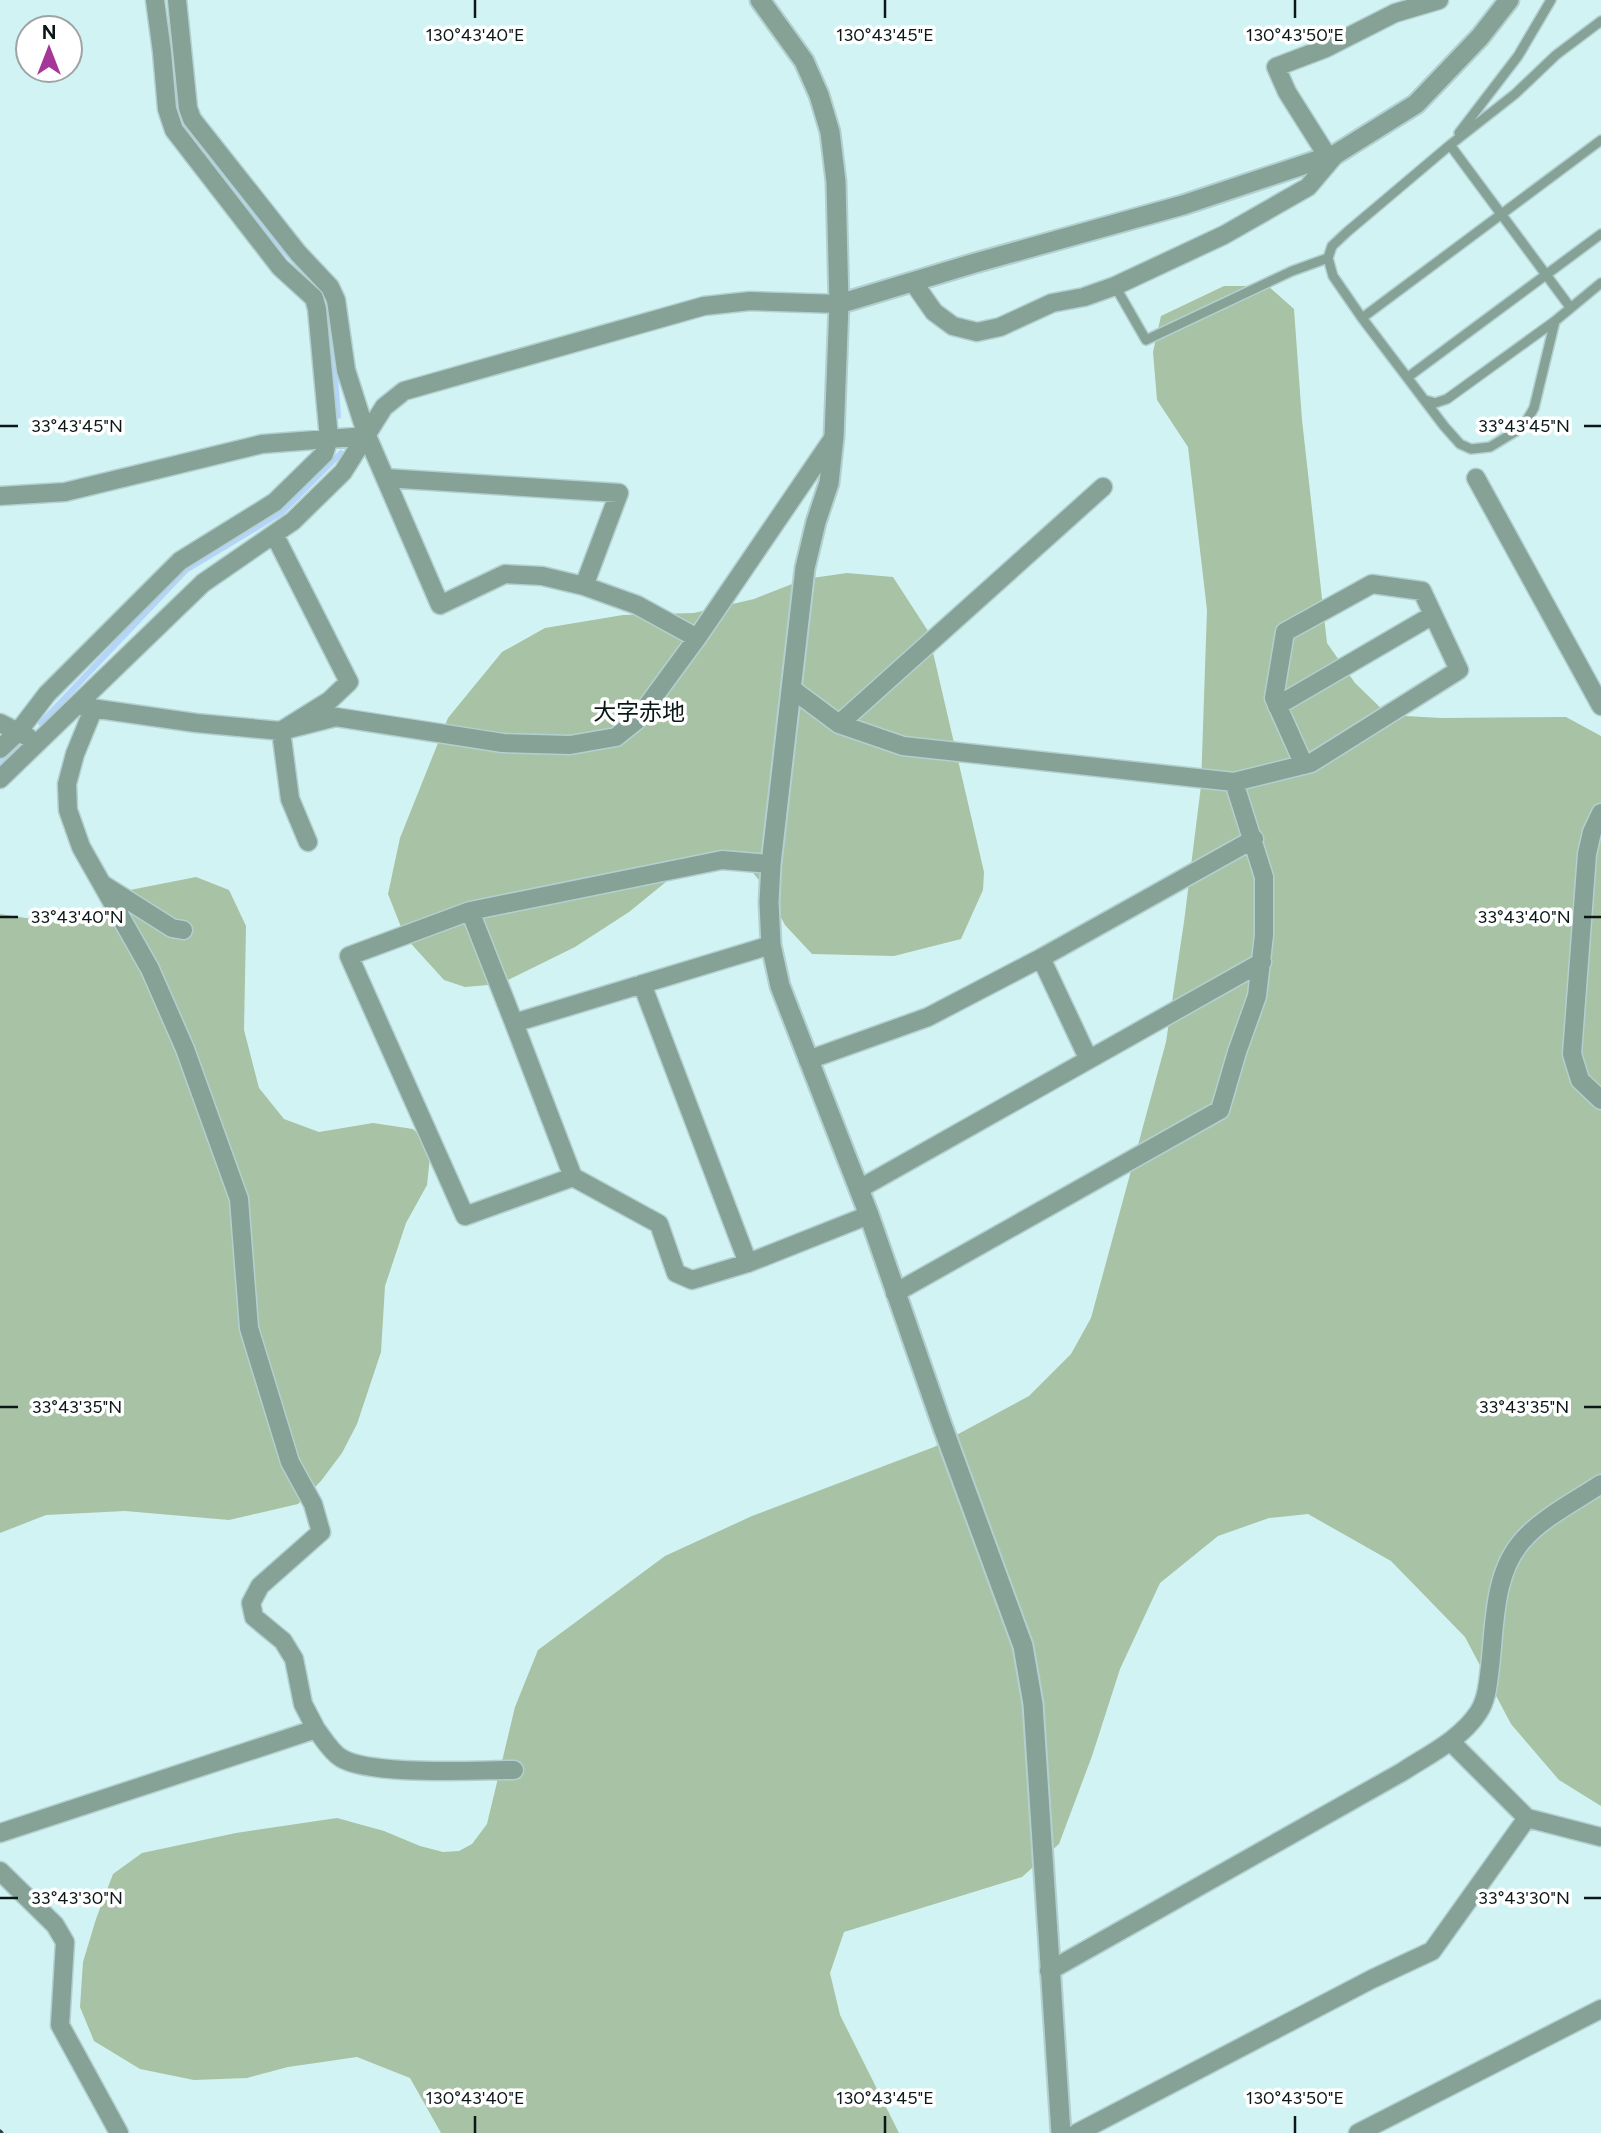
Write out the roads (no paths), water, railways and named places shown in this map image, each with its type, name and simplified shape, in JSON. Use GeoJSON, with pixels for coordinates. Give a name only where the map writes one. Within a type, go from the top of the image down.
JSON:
{"type":"FeatureCollection","features":[{"type":"Feature","properties":{"kind":"street"},"geometry":{"type":"LineString","coordinates":[[0,749],[18,732],[47,694],[180,561],[275,502],[324,454],[329,438],[314,299],[280,267],[174,130],[167,109],[155,0]]}},
{"type":"Feature","properties":{"kind":"street"},"geometry":{"type":"LineString","coordinates":[[177,0],[188,108],[192,119],[298,253],[330,287],[338,308],[346,370],[367,436],[439,605],[505,574],[542,576],[584,586],[637,605],[697,638]]}},
{"type":"Feature","properties":{"kind":"street"},"geometry":{"type":"LineString","coordinates":[[760,0],[804,61],[819,95],[830,132],[836,182],[839,304],[834,437],[829,483],[805,568],[771,864],[771,945],[780,986],[869,1216],[1023,1646],[1033,1704],[1061,2133]]}},
{"type":"Feature","properties":{"kind":"street"},"geometry":{"type":"LineString","coordinates":[[1332,156],[1287,92],[1276,67],[1326,48],[1395,13],[1438,0]]}},
{"type":"Feature","properties":{"kind":"street"},"geometry":{"type":"LineString","coordinates":[[514,1770],[393,1769],[359,1765],[339,1757],[316,1729],[303,1704],[294,1659],[283,1641],[254,1617],[251,1603],[260,1586],[321,1532],[313,1504],[290,1462],[248,1328],[239,1199],[185,1049],[150,969],[81,847],[68,810],[67,784],[85,708],[110,670],[203,583],[293,521],[343,472],[384,407],[404,391],[704,306],[750,301],[839,304],[1183,205],[1332,156],[1416,104],[1480,37],[1509,0]]}},
{"type":"Feature","properties":{"kind":"street"},"geometry":{"type":"LineString","coordinates":[[913,282],[934,312],[953,326],[977,332],[1000,327],[1052,303],[1084,297],[1115,286],[1224,235],[1308,187],[1332,156]]}},
{"type":"Feature","properties":{"kind":"street"},"geometry":{"type":"LineString","coordinates":[[0,496],[65,492],[261,444],[367,436]]}},
{"type":"Feature","properties":{"kind":"street"},"geometry":{"type":"LineString","coordinates":[[0,779],[37,742],[85,708],[196,723],[281,730],[336,718],[503,743],[570,745],[616,737],[636,721],[697,638],[834,437]]}},
{"type":"Feature","properties":{"kind":"street"},"geometry":{"type":"LineString","coordinates":[[385,478],[619,493],[584,586]]}},
{"type":"Feature","properties":{"kind":"street"},"geometry":{"type":"LineString","coordinates":[[1476,478],[1601,706]]}},
{"type":"Feature","properties":{"kind":"street"},"geometry":{"type":"LineString","coordinates":[[839,724],[1103,488]]}},
{"type":"Feature","properties":{"kind":"street"},"geometry":{"type":"LineString","coordinates":[[274,534],[349,682],[328,701],[281,730]]}},
{"type":"Feature","properties":{"kind":"street"},"geometry":{"type":"LineString","coordinates":[[792,689],[839,724],[904,746],[1234,782],[1304,765],[1311,763],[1459,670],[1422,591],[1373,584],[1285,632],[1274,698],[1304,765]]}},
{"type":"Feature","properties":{"kind":"street"},"geometry":{"type":"LineString","coordinates":[[1277,706],[1433,615]]}},
{"type":"Feature","properties":{"kind":"street"},"geometry":{"type":"LineString","coordinates":[[0,723],[37,742]]}},
{"type":"Feature","properties":{"kind":"street"},"geometry":{"type":"LineString","coordinates":[[281,730],[290,799],[308,842]]}},
{"type":"Feature","properties":{"kind":"street"},"geometry":{"type":"LineString","coordinates":[[895,1293],[1220,1110],[1257,996],[1262,961],[1264,877],[1234,782]]}},
{"type":"Feature","properties":{"kind":"street"},"geometry":{"type":"LineString","coordinates":[[1601,813],[1592,832],[1587,854],[1572,1054],[1580,1080],[1601,1100]]}},
{"type":"Feature","properties":{"kind":"street"},"geometry":{"type":"LineString","coordinates":[[808,1060],[928,1017],[1041,958],[1254,839]]}},
{"type":"Feature","properties":{"kind":"street"},"geometry":{"type":"LineString","coordinates":[[573,1177],[465,1216],[349,956],[470,911],[722,860],[771,864]]}},
{"type":"Feature","properties":{"kind":"street"},"geometry":{"type":"LineString","coordinates":[[101,883],[172,928],[183,930]]}},
{"type":"Feature","properties":{"kind":"street"},"geometry":{"type":"LineString","coordinates":[[470,911],[573,1177],[659,1224],[676,1273],[692,1280],[748,1263],[869,1216]]}},
{"type":"Feature","properties":{"kind":"street"},"geometry":{"type":"LineString","coordinates":[[514,1023],[771,945]]}},
{"type":"Feature","properties":{"kind":"street"},"geometry":{"type":"LineString","coordinates":[[1041,958],[1088,1058]]}},
{"type":"Feature","properties":{"kind":"street"},"geometry":{"type":"LineString","coordinates":[[859,1189],[1262,961]]}},
{"type":"Feature","properties":{"kind":"street"},"geometry":{"type":"LineString","coordinates":[[642,984],[748,1263]]}},
{"type":"Feature","properties":{"kind":"street"},"geometry":{"type":"LineString","coordinates":[[1049,1971],[1402,1772],[1450,1741],[1478,1714],[1487,1694],[1504,1569],[1523,1540],[1550,1518],[1601,1484]]}},
{"type":"Feature","properties":{"kind":"street"},"geometry":{"type":"LineString","coordinates":[[0,1833],[316,1729]]}},
{"type":"Feature","properties":{"kind":"street"},"geometry":{"type":"LineString","coordinates":[[1450,1741],[1527,1818],[1601,1837]]}},
{"type":"Feature","properties":{"kind":"street"},"geometry":{"type":"LineString","coordinates":[[1077,2133],[1372,1979],[1432,1951],[1527,1818]]}},
{"type":"Feature","properties":{"kind":"street"},"geometry":{"type":"LineString","coordinates":[[0,1871],[55,1925],[65,1942],[60,2025],[119,2133]]}},
{"type":"Feature","properties":{"kind":"street"},"geometry":{"type":"LineString","coordinates":[[1358,2133],[1601,2008]]}},
{"type":"Feature","properties":{"kind":"lane"},"geometry":{"type":"LineString","coordinates":[[1450,145],[1518,56],[1551,0]]}},
{"type":"Feature","properties":{"kind":"lane"},"geometry":{"type":"LineString","coordinates":[[1555,321],[1534,408],[1523,427],[1490,446],[1471,449],[1460,444],[1362,318],[1333,276],[1328,258],[1332,246],[1346,232],[1515,94],[1556,55],[1601,21]]}},
{"type":"Feature","properties":{"kind":"lane"},"geometry":{"type":"LineString","coordinates":[[1362,318],[1601,140]]}},
{"type":"Feature","properties":{"kind":"lane"},"geometry":{"type":"LineString","coordinates":[[1450,145],[1570,307]]}},
{"type":"Feature","properties":{"kind":"lane"},"geometry":{"type":"LineString","coordinates":[[1408,377],[1601,234]]}},
{"type":"Feature","properties":{"kind":"lane"},"geometry":{"type":"LineString","coordinates":[[1115,286],[1146,340],[1292,271],[1328,258]]}},
{"type":"Feature","properties":{"kind":"lane"},"geometry":{"type":"LineString","coordinates":[[1425,400],[1435,403],[1447,399],[1555,321],[1601,282]]}},
{"type":"Feature","properties":{"kind":"waterway"},"geometry":{"type":"LineString","coordinates":[[176,76],[179,116],[276,241],[326,296],[330,312],[338,416]]}},
{"type":"Feature","properties":{"kind":"waterway"},"geometry":{"type":"LineString","coordinates":[[41,723],[186,570],[282,512],[341,453]]}},
{"type":"Feature","properties":{"kind":"waterway"},"geometry":{"type":"LineString","coordinates":[[0,764],[18,748]]}},
{"type":"Feature","properties":{"kind":"district","name":"大字赤地"},"geometry":{"type":"Point","coordinates":[639,712]}}]}
